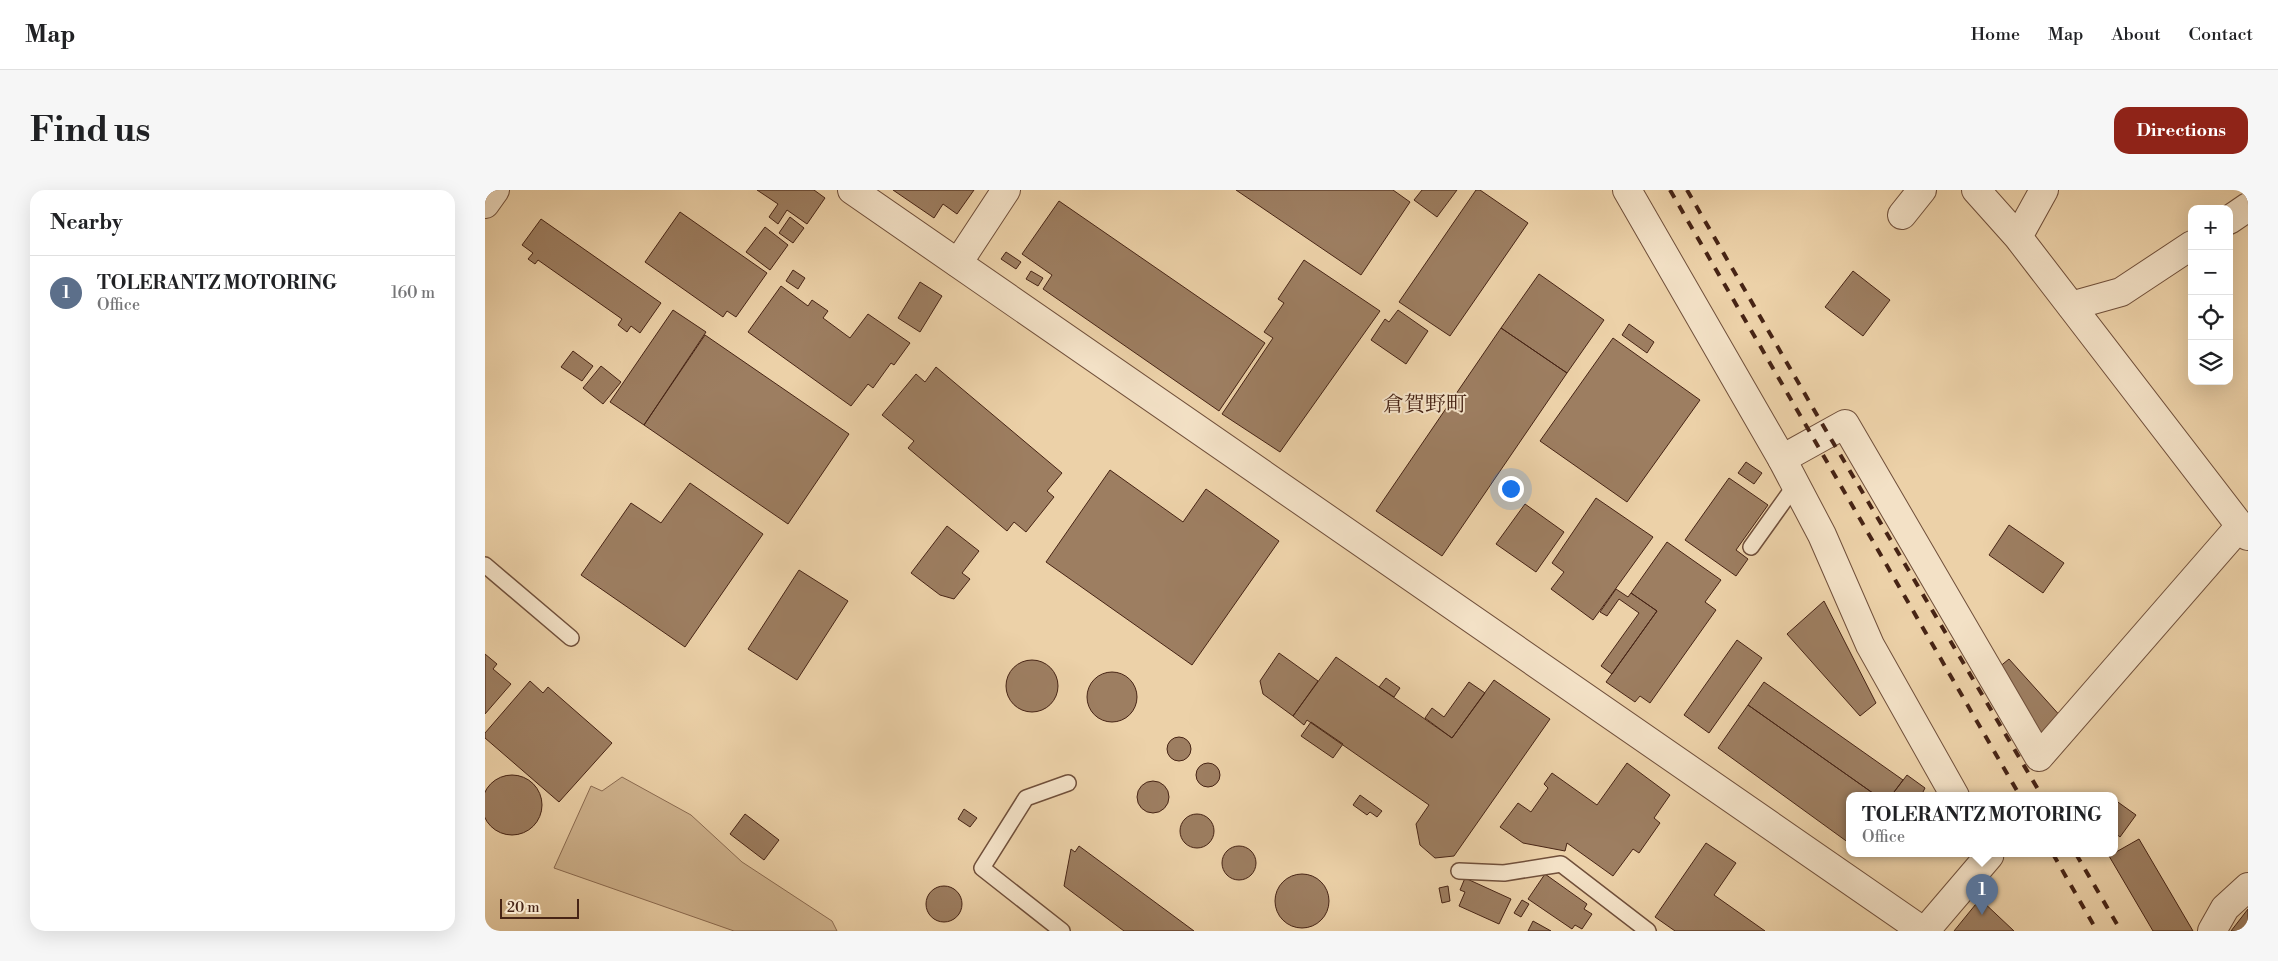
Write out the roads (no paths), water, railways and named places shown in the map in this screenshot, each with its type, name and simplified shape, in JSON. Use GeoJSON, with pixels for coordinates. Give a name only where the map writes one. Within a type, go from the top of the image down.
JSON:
{"type":"FeatureCollection","features":[{"type":"Feature","properties":{"kind":"street"},"geometry":{"type":"LineString","coordinates":[[485,204],[495,190]]}},
{"type":"Feature","properties":{"kind":"street"},"geometry":{"type":"LineString","coordinates":[[852,190],[1924,931],[1988,857]]}},
{"type":"Feature","properties":{"kind":"street"},"geometry":{"type":"LineString","coordinates":[[958,263],[1006,190]]}},
{"type":"Feature","properties":{"kind":"street"},"geometry":{"type":"LineString","coordinates":[[1627,190],[1796,484],[1822,534],[1870,645],[1953,792]]}},
{"type":"Feature","properties":{"kind":"street"},"geometry":{"type":"LineString","coordinates":[[1901,215],[1922,190]]}},
{"type":"Feature","properties":{"kind":"street"},"geometry":{"type":"LineString","coordinates":[[1782,459],[1845,424],[2039,756],[2244,531],[2018,237],[1975,190]]}},
{"type":"Feature","properties":{"kind":"street"},"geometry":{"type":"LineString","coordinates":[[2018,237],[2044,190]]}},
{"type":"Feature","properties":{"kind":"street"},"geometry":{"type":"LineString","coordinates":[[2233,217],[2248,208]]}},
{"type":"Feature","properties":{"kind":"street"},"geometry":{"type":"LineString","coordinates":[[2071,306],[2121,292],[2188,248]]}},
{"type":"Feature","properties":{"kind":"street"},"geometry":{"type":"LineString","coordinates":[[2212,931],[2225,908],[2248,887]]}},
{"type":"Feature","properties":{"kind":"lane"},"geometry":{"type":"LineString","coordinates":[[1751,547],[1796,484]]}},
{"type":"Feature","properties":{"kind":"lane"},"geometry":{"type":"LineString","coordinates":[[485,565],[571,638]]}},
{"type":"Feature","properties":{"kind":"lane"},"geometry":{"type":"LineString","coordinates":[[1062,931],[982,868],[1026,798],[1068,783]]}},
{"type":"Feature","properties":{"kind":"lane"},"geometry":{"type":"LineString","coordinates":[[1459,871],[1504,873],[1561,864],[1648,931]]}},
{"type":"Feature","properties":{"kind":"railway"},"geometry":{"type":"LineString","coordinates":[[1670,190],[2018,792]]}},
{"type":"Feature","properties":{"kind":"railway"},"geometry":{"type":"LineString","coordinates":[[1687,190],[1828,434],[2040,792]]}},
{"type":"Feature","properties":{"kind":"railway"},"geometry":{"type":"LineString","coordinates":[[2055,857],[2097,931]]}},
{"type":"Feature","properties":{"kind":"railway"},"geometry":{"type":"LineString","coordinates":[[2078,857],[2121,931]]}},
{"type":"Feature","properties":{"kind":"place","name":"TOLERANTZ MOTORING"},"geometry":{"type":"Point","coordinates":[1982,915]}},
{"type":"Feature","properties":{"kind":"district","name":"倉賀野町"},"geometry":{"type":"Point","coordinates":[1425,405]}}]}
